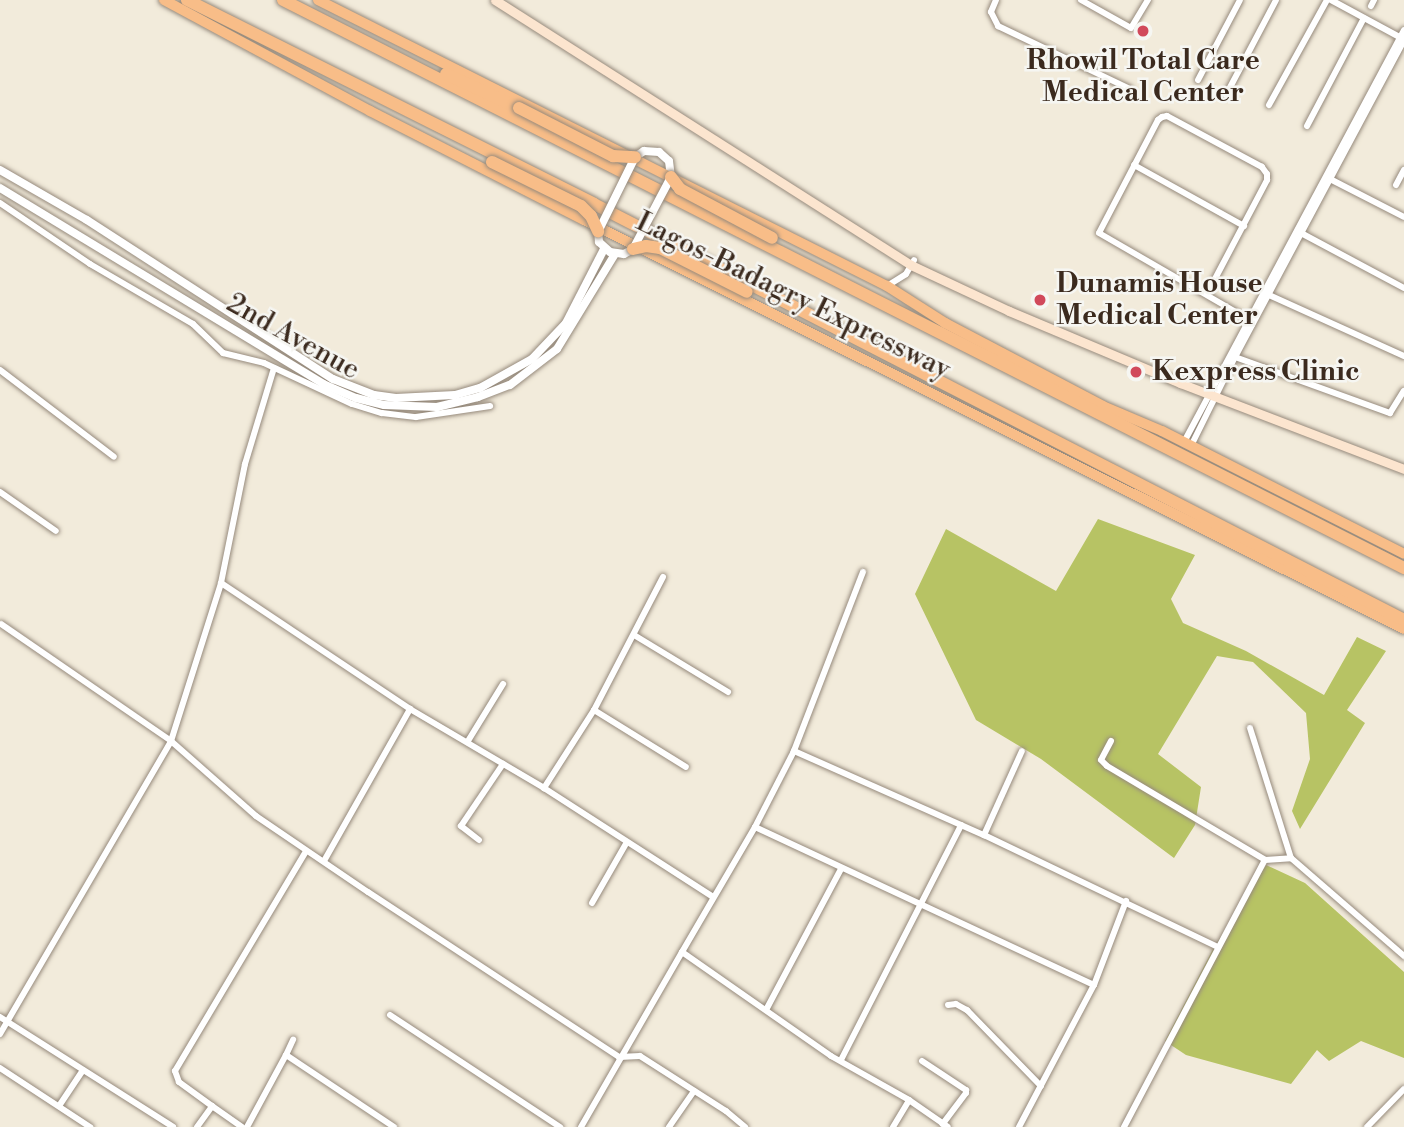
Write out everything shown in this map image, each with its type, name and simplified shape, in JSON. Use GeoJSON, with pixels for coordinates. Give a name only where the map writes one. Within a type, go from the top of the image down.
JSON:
{"type":"FeatureCollection","features":[{"type":"Feature","properties":{"kind":"highway","name":"Lagos-Badagry Expressway"},"geometry":{"type":"LineString","coordinates":[[187,0],[983,403],[1404,620]]}},
{"type":"Feature","properties":{"kind":"highway","name":"Lagos-Badagry Expressway"},"geometry":{"type":"LineString","coordinates":[[283,0],[1404,568]]}},
{"type":"Feature","properties":{"kind":"highway"},"geometry":{"type":"LineString","coordinates":[[330,23],[519,108],[608,153],[635,157]]}},
{"type":"Feature","properties":{"kind":"highway"},"geometry":{"type":"LineString","coordinates":[[299,58],[369,99],[581,206],[591,216],[598,231]]}},
{"type":"Feature","properties":{"kind":"highway"},"geometry":{"type":"LineString","coordinates":[[671,177],[680,189],[989,359]]}},
{"type":"Feature","properties":{"kind":"highway"},"geometry":{"type":"LineString","coordinates":[[633,249],[646,246],[660,248],[983,403]]}},
{"type":"Feature","properties":{"kind":"main road","name":"Lagos-Badagry Expressway"},"geometry":{"type":"LineString","coordinates":[[164,0],[370,111],[559,207],[1404,629]]}},
{"type":"Feature","properties":{"kind":"main road","name":"Lagos-Badagry Expressway"},"geometry":{"type":"LineString","coordinates":[[317,0],[887,286],[945,323],[1091,399],[1187,444],[1404,554]]}},
{"type":"Feature","properties":{"kind":"main road"},"geometry":{"type":"LineString","coordinates":[[495,0],[913,263],[1009,311],[1404,469]]}},
{"type":"Feature","properties":{"kind":"main road"},"geometry":{"type":"LineString","coordinates":[[503,0],[913,263]]}},
{"type":"Feature","properties":{"kind":"main road"},"geometry":{"type":"LineString","coordinates":[[1213,392],[1404,463]]}},
{"type":"Feature","properties":{"kind":"street"},"geometry":{"type":"LineString","coordinates":[[996,0],[991,12],[998,26],[1130,89]]}},
{"type":"Feature","properties":{"kind":"street"},"geometry":{"type":"LineString","coordinates":[[1081,0],[1131,28],[1148,0]]}},
{"type":"Feature","properties":{"kind":"street"},"geometry":{"type":"LineString","coordinates":[[1198,80],[1240,0]]}},
{"type":"Feature","properties":{"kind":"street"},"geometry":{"type":"LineString","coordinates":[[1226,95],[1276,0]]}},
{"type":"Feature","properties":{"kind":"street"},"geometry":{"type":"LineString","coordinates":[[1269,104],[1329,0],[1403,40]]}},
{"type":"Feature","properties":{"kind":"street"},"geometry":{"type":"LineString","coordinates":[[1307,126],[1364,18]]}},
{"type":"Feature","properties":{"kind":"street"},"geometry":{"type":"LineString","coordinates":[[1213,392],[1331,179],[1403,40],[1404,30]]}},
{"type":"Feature","properties":{"kind":"street"},"geometry":{"type":"LineString","coordinates":[[1187,444],[1248,319],[1403,40]]}},
{"type":"Feature","properties":{"kind":"street"},"geometry":{"type":"LineString","coordinates":[[1207,294],[1268,180],[1262,167],[1167,116],[1158,120],[1099,233],[1248,319]]}},
{"type":"Feature","properties":{"kind":"street"},"geometry":{"type":"LineString","coordinates":[[644,151],[659,152],[669,161],[671,177],[633,249],[615,254],[604,249],[599,242],[598,231],[635,157],[644,151]]}},
{"type":"Feature","properties":{"kind":"street"},"geometry":{"type":"LineString","coordinates":[[1134,165],[1244,226]]}},
{"type":"Feature","properties":{"kind":"street","name":"2nd Avenue"},"geometry":{"type":"LineString","coordinates":[[0,170],[87,220],[332,379],[374,395],[396,398],[479,393],[509,374],[550,342],[565,323],[604,249]]}},
{"type":"Feature","properties":{"kind":"street"},"geometry":{"type":"LineString","coordinates":[[1396,185],[1404,170]]}},
{"type":"Feature","properties":{"kind":"street"},"geometry":{"type":"LineString","coordinates":[[1331,179],[1404,217]]}},
{"type":"Feature","properties":{"kind":"street","name":"2nd Avenue"},"geometry":{"type":"LineString","coordinates":[[0,188],[340,393],[384,405],[437,407],[510,385],[557,349],[615,254]]}},
{"type":"Feature","properties":{"kind":"street"},"geometry":{"type":"LineString","coordinates":[[0,203],[90,264],[193,324],[223,353],[274,368],[352,404],[382,413],[416,417],[490,406]]}},
{"type":"Feature","properties":{"kind":"street"},"geometry":{"type":"LineString","coordinates":[[1301,233],[1404,288]]}},
{"type":"Feature","properties":{"kind":"street"},"geometry":{"type":"LineString","coordinates":[[887,286],[906,274],[913,263]]}},
{"type":"Feature","properties":{"kind":"street"},"geometry":{"type":"LineString","coordinates":[[1269,295],[1404,356]]}},
{"type":"Feature","properties":{"kind":"street"},"geometry":{"type":"LineString","coordinates":[[1235,356],[1390,413],[1404,391]]}},
{"type":"Feature","properties":{"kind":"street"},"geometry":{"type":"LineString","coordinates":[[0,1034],[171,741],[221,583],[245,464],[274,368]]}},
{"type":"Feature","properties":{"kind":"street"},"geometry":{"type":"LineString","coordinates":[[0,370],[114,457]]}},
{"type":"Feature","properties":{"kind":"street"},"geometry":{"type":"LineString","coordinates":[[0,492],[56,531]]}},
{"type":"Feature","properties":{"kind":"street"},"geometry":{"type":"LineString","coordinates":[[581,1127],[619,1057],[755,827],[794,751],[863,572]]}},
{"type":"Feature","properties":{"kind":"street"},"geometry":{"type":"LineString","coordinates":[[544,788],[594,710],[663,577]]}},
{"type":"Feature","properties":{"kind":"street"},"geometry":{"type":"LineString","coordinates":[[221,583],[410,709],[544,788],[712,897]]}},
{"type":"Feature","properties":{"kind":"street"},"geometry":{"type":"LineString","coordinates":[[1,624],[171,741],[256,816],[306,851],[619,1057],[640,1056],[745,1127]]}},
{"type":"Feature","properties":{"kind":"street"},"geometry":{"type":"LineString","coordinates":[[634,635],[728,692]]}},
{"type":"Feature","properties":{"kind":"street"},"geometry":{"type":"LineString","coordinates":[[468,741],[503,684]]}},
{"type":"Feature","properties":{"kind":"street"},"geometry":{"type":"LineString","coordinates":[[324,861],[410,709]]}},
{"type":"Feature","properties":{"kind":"street"},"geometry":{"type":"LineString","coordinates":[[594,710],[686,767]]}},
{"type":"Feature","properties":{"kind":"street"},"geometry":{"type":"LineString","coordinates":[[1250,728],[1291,858],[1404,956]]}},
{"type":"Feature","properties":{"kind":"street"},"geometry":{"type":"LineString","coordinates":[[1111,741],[1101,761],[1107,766],[1265,860],[1291,858]]}},
{"type":"Feature","properties":{"kind":"street"},"geometry":{"type":"LineString","coordinates":[[794,751],[984,835],[1218,947]]}},
{"type":"Feature","properties":{"kind":"street"},"geometry":{"type":"LineString","coordinates":[[984,835],[1023,751]]}},
{"type":"Feature","properties":{"kind":"street"},"geometry":{"type":"LineString","coordinates":[[479,840],[461,826],[503,764]]}},
{"type":"Feature","properties":{"kind":"street"},"geometry":{"type":"LineString","coordinates":[[841,1060],[961,825]]}},
{"type":"Feature","properties":{"kind":"street"},"geometry":{"type":"LineString","coordinates":[[755,827],[1094,985]]}},
{"type":"Feature","properties":{"kind":"street"},"geometry":{"type":"LineString","coordinates":[[592,903],[627,842]]}},
{"type":"Feature","properties":{"kind":"street"},"geometry":{"type":"LineString","coordinates":[[242,1127],[179,1082],[175,1071],[306,851]]}},
{"type":"Feature","properties":{"kind":"street"},"geometry":{"type":"LineString","coordinates":[[1124,1127],[1265,860]]}},
{"type":"Feature","properties":{"kind":"street"},"geometry":{"type":"LineString","coordinates":[[766,1010],[841,869]]}},
{"type":"Feature","properties":{"kind":"street"},"geometry":{"type":"LineString","coordinates":[[1019,1127],[1094,985],[1126,901]]}},
{"type":"Feature","properties":{"kind":"street"},"geometry":{"type":"LineString","coordinates":[[682,953],[841,1060],[909,1100],[946,1126],[966,1090],[922,1061]]}},
{"type":"Feature","properties":{"kind":"street"},"geometry":{"type":"LineString","coordinates":[[948,1005],[956,1004],[967,1010],[1041,1086]]}},
{"type":"Feature","properties":{"kind":"street"},"geometry":{"type":"LineString","coordinates":[[390,1015],[560,1127]]}},
{"type":"Feature","properties":{"kind":"street"},"geometry":{"type":"LineString","coordinates":[[0,1017],[173,1127]]}},
{"type":"Feature","properties":{"kind":"street"},"geometry":{"type":"LineString","coordinates":[[247,1127],[293,1040]]}},
{"type":"Feature","properties":{"kind":"street"},"geometry":{"type":"LineString","coordinates":[[286,1055],[394,1127]]}},
{"type":"Feature","properties":{"kind":"street"},"geometry":{"type":"LineString","coordinates":[[0,1068],[90,1127]]}},
{"type":"Feature","properties":{"kind":"street"},"geometry":{"type":"LineString","coordinates":[[59,1106],[83,1070]]}},
{"type":"Feature","properties":{"kind":"street"},"geometry":{"type":"LineString","coordinates":[[1367,1127],[1404,1089]]}},
{"type":"Feature","properties":{"kind":"street"},"geometry":{"type":"LineString","coordinates":[[670,1127],[694,1091]]}},
{"type":"Feature","properties":{"kind":"street"},"geometry":{"type":"LineString","coordinates":[[892,1127],[909,1100]]}},
{"type":"Feature","properties":{"kind":"street"},"geometry":{"type":"LineString","coordinates":[[197,1127],[212,1107]]}},
{"type":"Feature","properties":{"kind":"green space"},"geometry":{"type":"Polygon","coordinates":[[[1098,519],[1195,555],[1171,599],[1183,623],[1246,651],[1324,695],[1357,637],[1386,651],[1347,710],[1365,723],[1300,829],[1292,811],[1310,759],[1306,713],[1253,662],[1217,656],[1158,754],[1201,787],[1195,825],[1174,858],[1041,759],[976,720],[915,594],[946,529],[1056,591],[1098,519]]]}},
{"type":"Feature","properties":{"kind":"green space"},"geometry":{"type":"Polygon","coordinates":[[[1266,865],[1305,883],[1404,972],[1404,1058],[1361,1041],[1329,1061],[1317,1050],[1291,1084],[1186,1055],[1165,1041],[1213,949],[1266,865]]]}},
{"type":"Feature","properties":{"kind":"place","name":"Rhowil Total Care Medical Center"},"geometry":{"type":"Point","coordinates":[1143,31]}},
{"type":"Feature","properties":{"kind":"place","name":"Dunamis House Medical Center"},"geometry":{"type":"Point","coordinates":[1040,300]}},
{"type":"Feature","properties":{"kind":"place","name":"Kexpress Clinic"},"geometry":{"type":"Point","coordinates":[1136,372]}}]}
